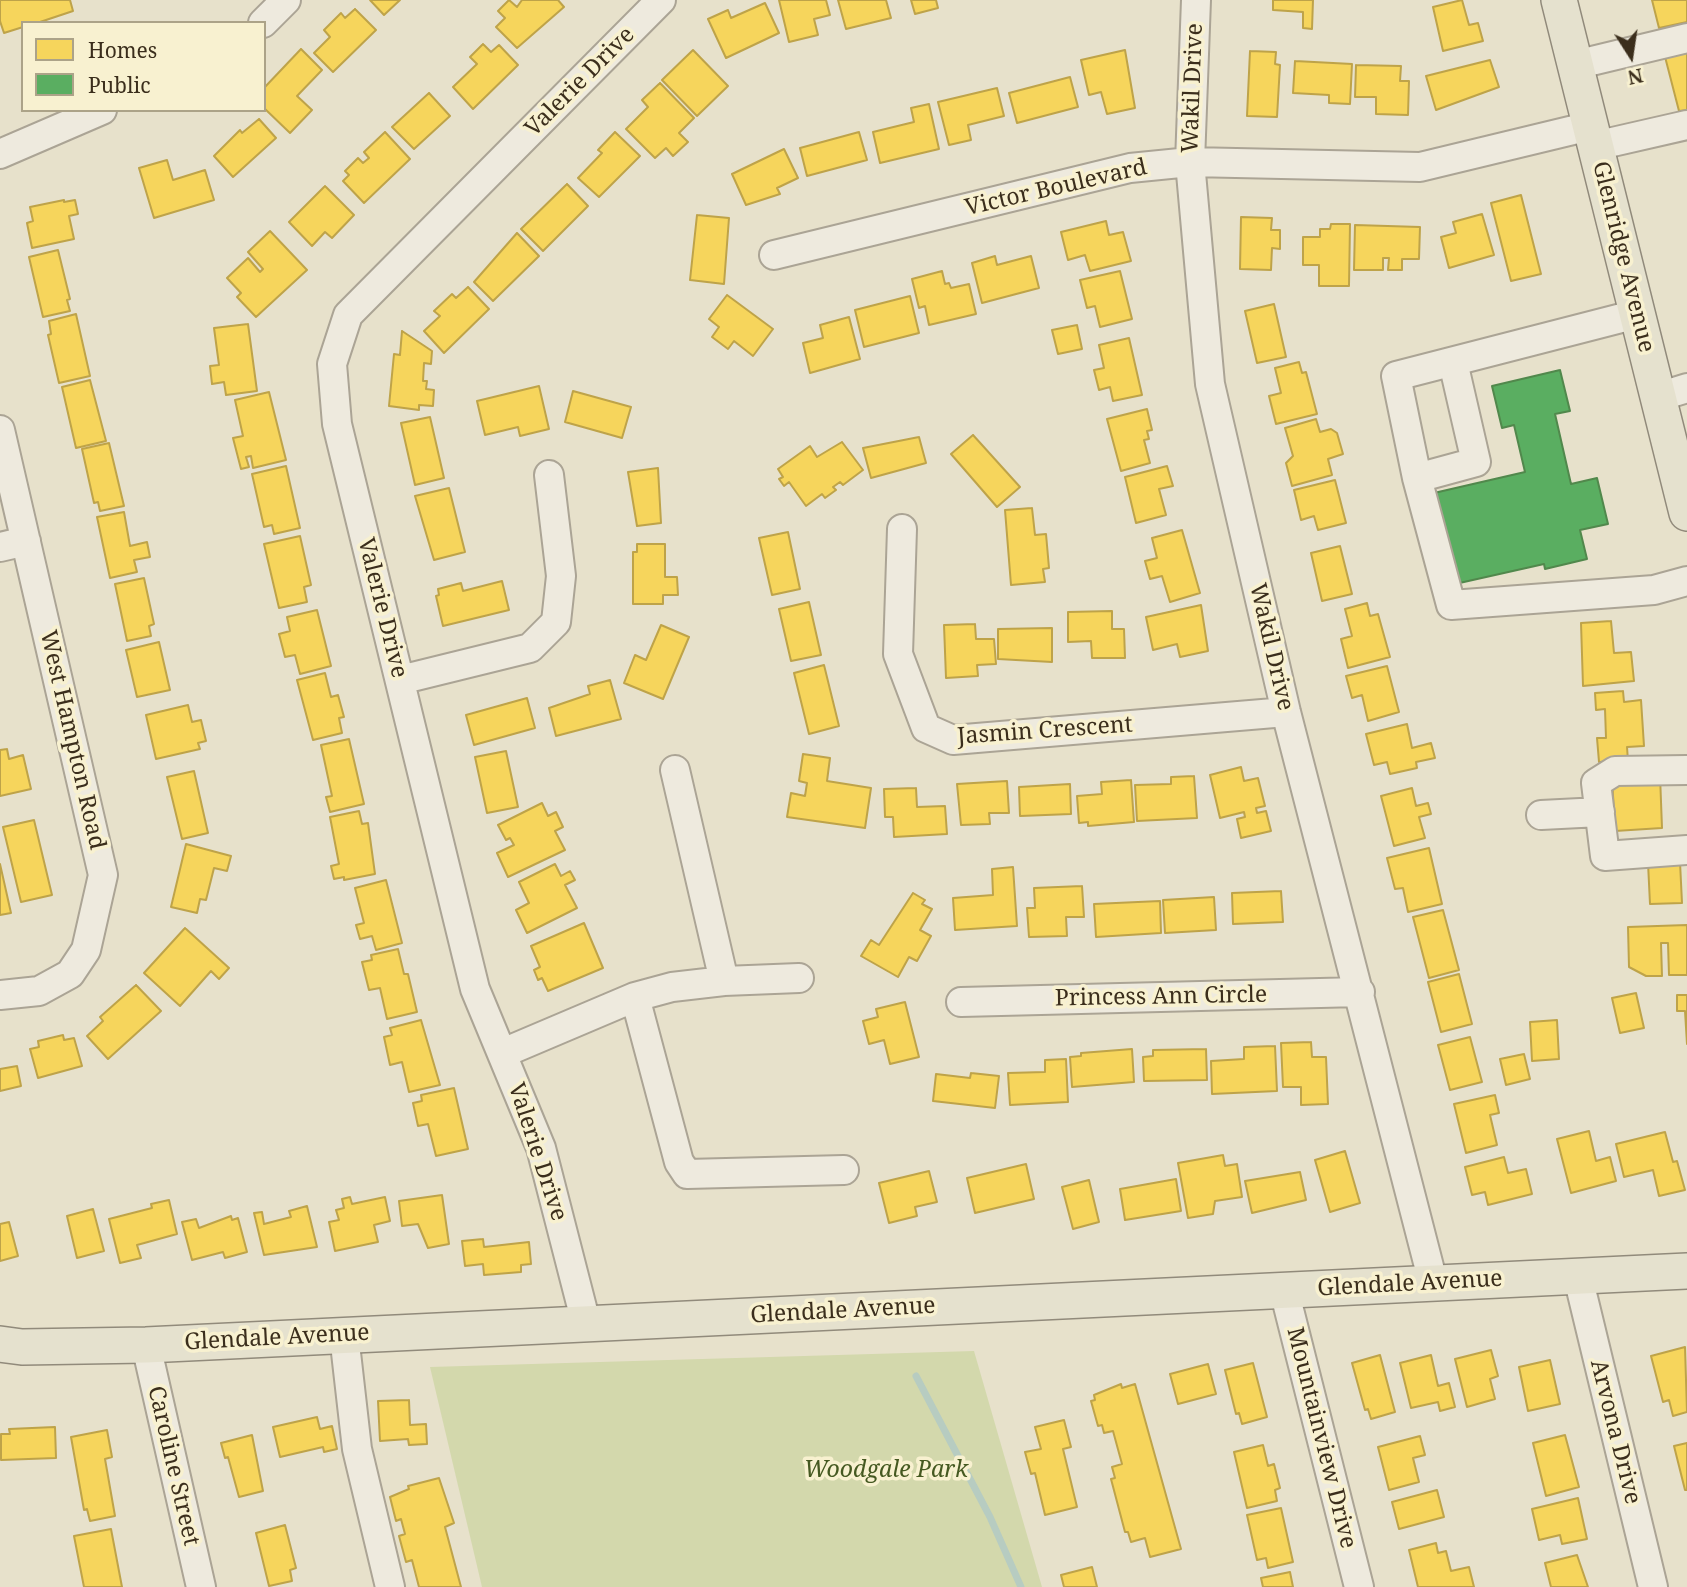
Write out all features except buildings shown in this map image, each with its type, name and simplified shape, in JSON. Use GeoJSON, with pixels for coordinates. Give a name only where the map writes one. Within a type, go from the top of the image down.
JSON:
{"type":"FeatureCollection","features":[{"type":"Feature","properties":{"kind":"main road","name":"Glenridge Avenue"},"geometry":{"type":"LineString","coordinates":[[1559,0],[1637,314],[1673,393],[1687,513]]}},
{"type":"Feature","properties":{"kind":"main road","name":"Glendale Avenue"},"geometry":{"type":"LineString","coordinates":[[0,1344],[22,1347],[146,1345],[1687,1271]]}},
{"type":"Feature","properties":{"kind":"street"},"geometry":{"type":"LineString","coordinates":[[265,21],[286,0]]}},
{"type":"Feature","properties":{"kind":"street","name":"Valerie Drive"},"geometry":{"type":"LineString","coordinates":[[586,1323],[541,1148],[475,989],[337,424],[332,364],[348,315],[661,0]]}},
{"type":"Feature","properties":{"kind":"street","name":"Wakil Drive"},"geometry":{"type":"LineString","coordinates":[[1196,0],[1191,162],[1210,384],[1286,712],[1433,1282]]}},
{"type":"Feature","properties":{"kind":"street"},"geometry":{"type":"LineString","coordinates":[[1575,65],[1687,38]]}},
{"type":"Feature","properties":{"kind":"street"},"geometry":{"type":"LineString","coordinates":[[0,154],[97,112]]}},
{"type":"Feature","properties":{"kind":"street","name":"Victor Boulevard"},"geometry":{"type":"LineString","coordinates":[[774,256],[1130,168],[1191,162],[1420,167],[1593,136],[1687,125]]}},
{"type":"Feature","properties":{"kind":"street"},"geometry":{"type":"LineString","coordinates":[[1637,314],[1396,376],[1417,478],[1451,605],[1654,590],[1687,581]]}},
{"type":"Feature","properties":{"kind":"street"},"geometry":{"type":"LineString","coordinates":[[1417,478],[1476,462],[1453,362]]}},
{"type":"Feature","properties":{"kind":"street","name":"West Hampton Road"},"geometry":{"type":"LineString","coordinates":[[0,429],[13,544],[103,875],[86,950],[70,974],[38,991],[0,995]]}},
{"type":"Feature","properties":{"kind":"street"},"geometry":{"type":"LineString","coordinates":[[400,680],[530,648],[556,622],[561,576],[549,475]]}},
{"type":"Feature","properties":{"kind":"street","name":"Jasmin Crescent"},"geometry":{"type":"LineString","coordinates":[[902,529],[898,654],[926,728],[953,740],[1286,712]]}},
{"type":"Feature","properties":{"kind":"street"},"geometry":{"type":"LineString","coordinates":[[675,770],[724,981]]}},
{"type":"Feature","properties":{"kind":"street"},"geometry":{"type":"LineString","coordinates":[[1687,770],[1615,772],[1596,783],[1605,856],[1687,850]]}},
{"type":"Feature","properties":{"kind":"street"},"geometry":{"type":"LineString","coordinates":[[1541,815],[1600,812]]}},
{"type":"Feature","properties":{"kind":"street"},"geometry":{"type":"LineString","coordinates":[[503,1053],[635,997],[672,987],[724,981],[799,978]]}},
{"type":"Feature","properties":{"kind":"street","name":"Princess Ann Circle"},"geometry":{"type":"LineString","coordinates":[[961,1002],[1360,992]]}},
{"type":"Feature","properties":{"kind":"street"},"geometry":{"type":"LineString","coordinates":[[635,997],[679,1162],[687,1174],[844,1170]]}},
{"type":"Feature","properties":{"kind":"street","name":"Arvona Drive"},"geometry":{"type":"LineString","coordinates":[[1577,1277],[1653,1587]]}},
{"type":"Feature","properties":{"kind":"street","name":"Mountainview Drive"},"geometry":{"type":"LineString","coordinates":[[1284,1290],[1359,1587]]}},
{"type":"Feature","properties":{"kind":"street"},"geometry":{"type":"LineString","coordinates":[[344,1335],[357,1449],[390,1587]]}},
{"type":"Feature","properties":{"kind":"street","name":"Caroline Street"},"geometry":{"type":"LineString","coordinates":[[146,1345],[201,1587]]}},
{"type":"Feature","properties":{"kind":"green space","name":"Woodgale Park"},"geometry":{"type":"Polygon","coordinates":[[[974,1351],[1042,1587],[482,1587],[430,1367],[974,1351]]]}},
{"type":"Feature","properties":{"kind":"waterway"},"geometry":{"type":"LineString","coordinates":[[916,1376],[990,1517],[1021,1587]]}}]}
